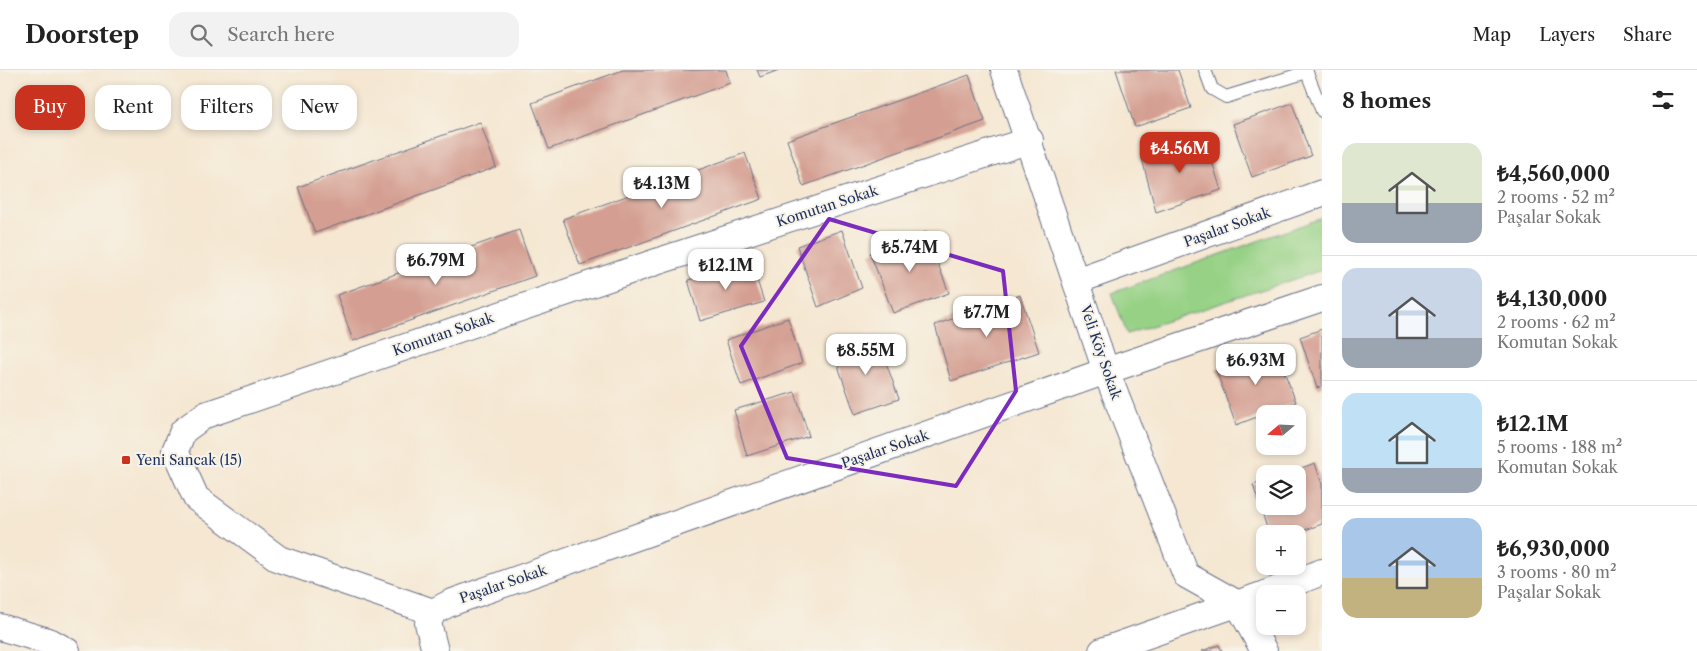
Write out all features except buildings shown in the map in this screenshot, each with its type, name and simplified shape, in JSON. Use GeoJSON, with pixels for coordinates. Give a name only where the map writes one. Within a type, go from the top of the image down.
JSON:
{"type":"FeatureCollection","features":[{"type":"Feature","properties":{"kind":"street","name":"Veli Köy Sokak"},"geometry":{"type":"LineString","coordinates":[[1004,70],[1030,140],[1106,371],[1186,575],[1238,604]]}},
{"type":"Feature","properties":{"kind":"street","name":"Komutan Sokak"},"geometry":{"type":"LineString","coordinates":[[441,607],[279,559],[196,498],[175,451],[183,431],[205,415],[659,261],[1030,140]]}},
{"type":"Feature","properties":{"kind":"street","name":"Paşalar Sokak"},"geometry":{"type":"LineString","coordinates":[[1076,280],[1322,193]]}},
{"type":"Feature","properties":{"kind":"street","name":"Paşalar Sokak"},"geometry":{"type":"LineString","coordinates":[[441,607],[1106,371],[1322,298]]}},
{"type":"Feature","properties":{"kind":"street"},"geometry":{"type":"LineString","coordinates":[[1288,585],[1322,572]]}},
{"type":"Feature","properties":{"kind":"street"},"geometry":{"type":"LineString","coordinates":[[1102,651],[1256,597]]}},
{"type":"Feature","properties":{"kind":"street"},"geometry":{"type":"LineString","coordinates":[[1238,604],[1264,651]]}},
{"type":"Feature","properties":{"kind":"street"},"geometry":{"type":"LineString","coordinates":[[435,651],[428,622],[441,607]]}},
{"type":"Feature","properties":{"kind":"street"},"geometry":{"type":"LineString","coordinates":[[0,627],[51,642],[68,651]]}},
{"type":"Feature","properties":{"kind":"lane"},"geometry":{"type":"LineString","coordinates":[[1206,70],[1212,89],[1226,97],[1306,71],[1322,111]]}},
{"type":"Feature","properties":{"kind":"highlighted area"},"geometry":{"type":"Polygon","coordinates":[[[829,219],[1003,271],[1016,391],[956,486],[787,458],[741,346],[829,219]]]}},
{"type":"Feature","properties":{"kind":"green space"},"geometry":{"type":"Polygon","coordinates":[[[1322,218],[1322,270],[1127,334],[1112,293],[1322,218]]]}},
{"type":"Feature","properties":{"kind":"place","name":"Yeni Sancak (15)"},"geometry":{"type":"Point","coordinates":[126,460]}}]}
